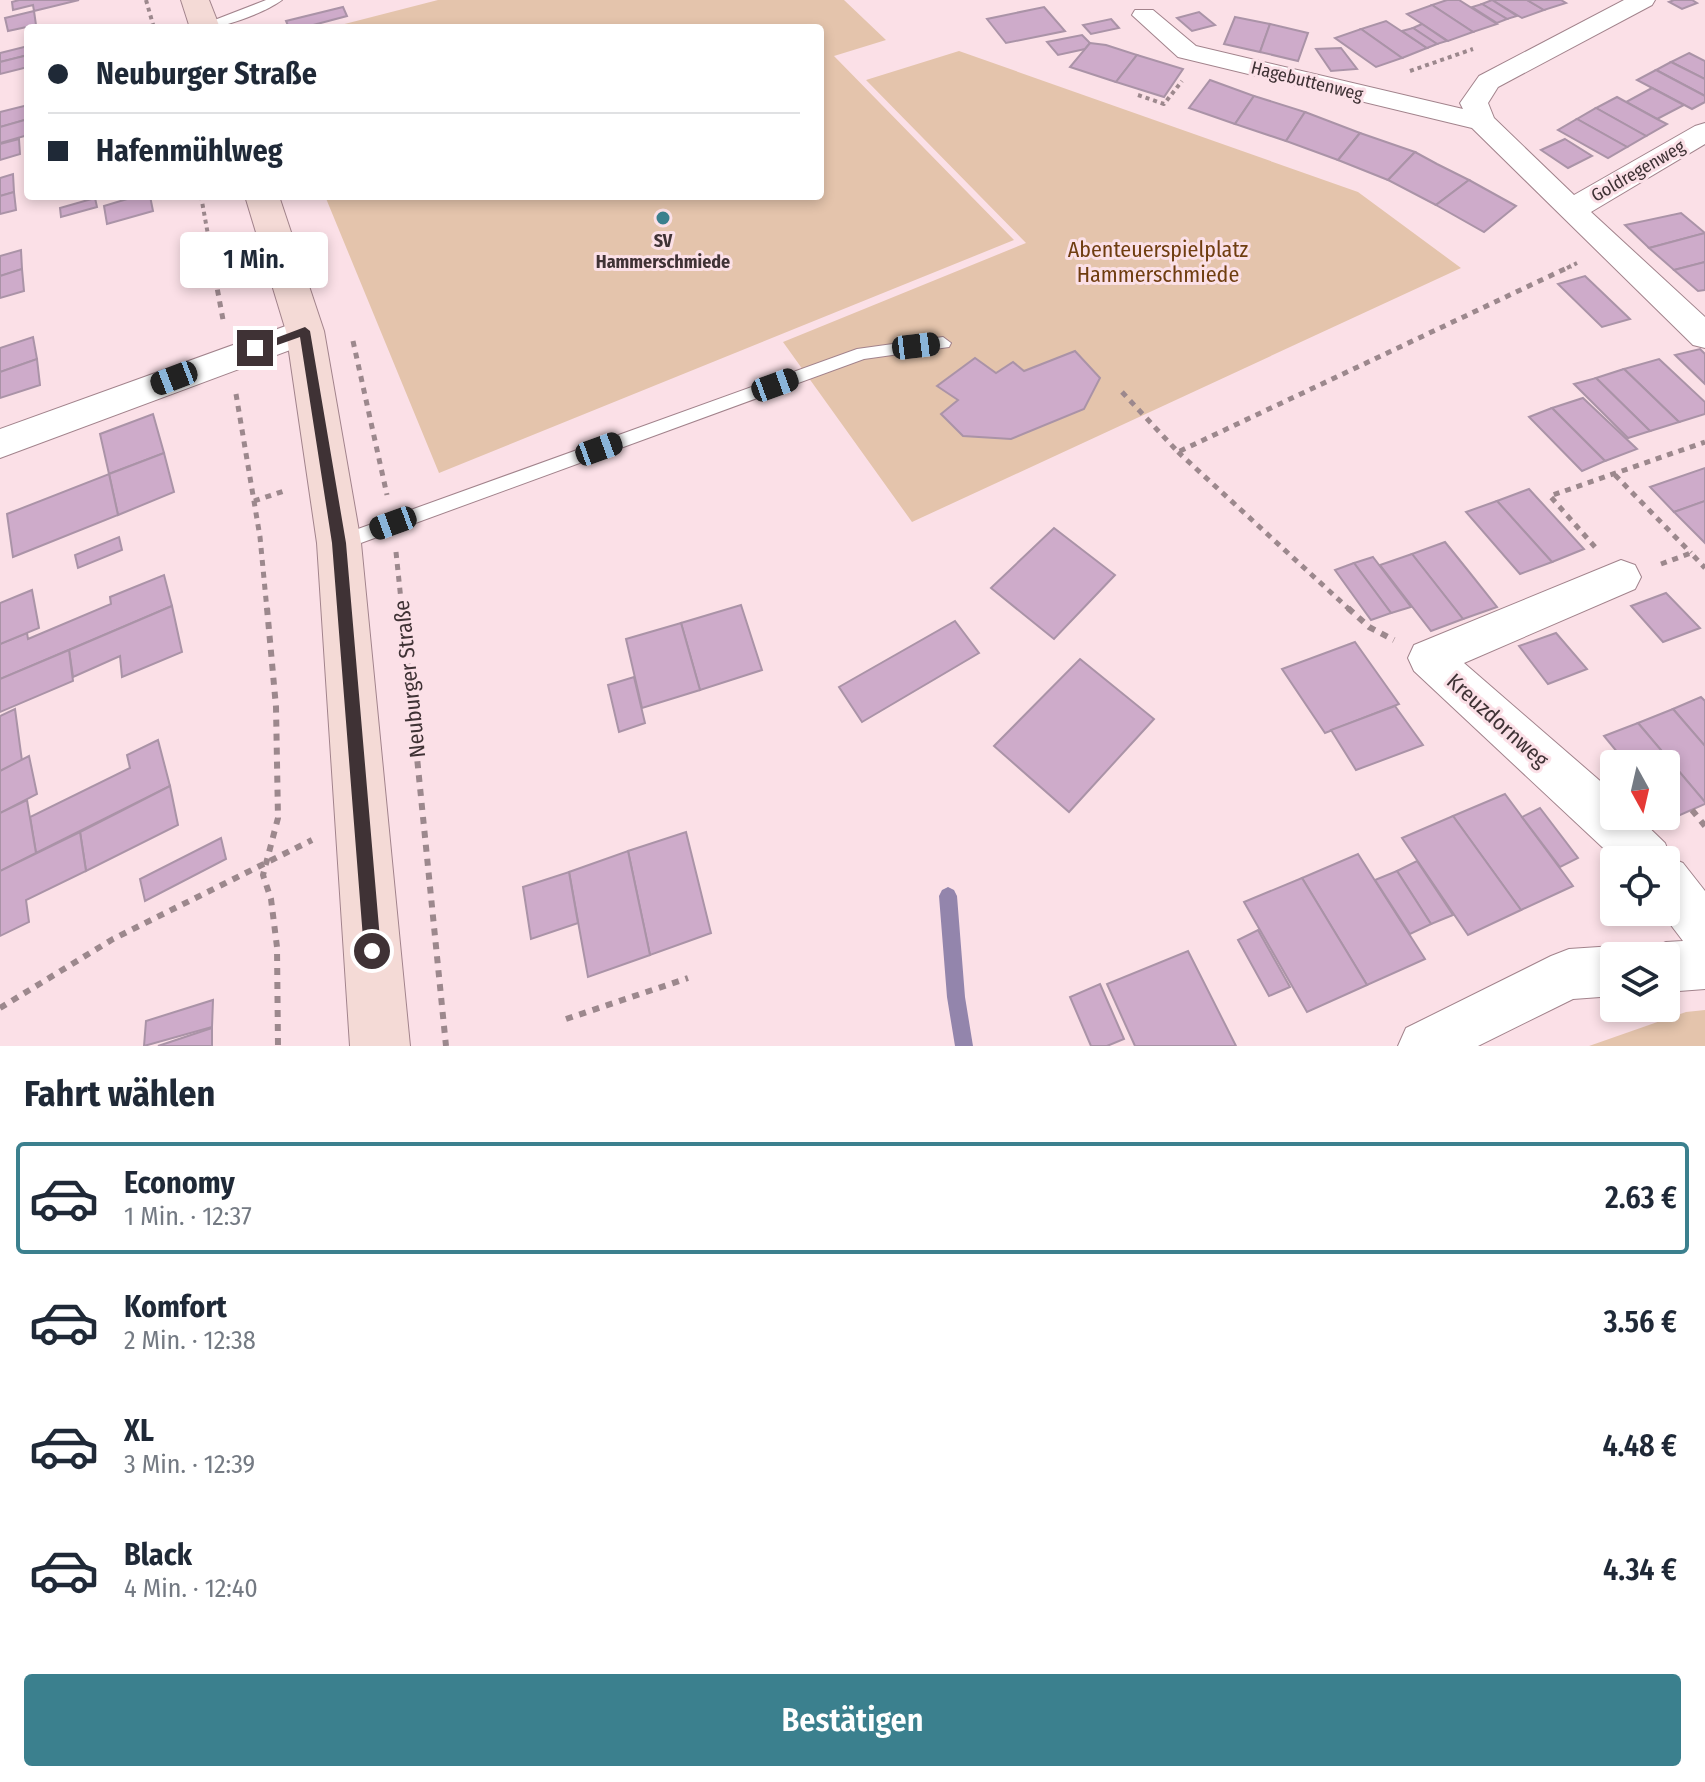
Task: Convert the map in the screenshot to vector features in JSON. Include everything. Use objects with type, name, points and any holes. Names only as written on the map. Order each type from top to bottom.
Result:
[{"type":"street","points":[[1643,0],[1488,82],[1474,103],[1482,122],[1705,336]]},
{"type":"street","name":"Hagebuttenweg","points":[[1133,5],[1187,52],[1482,122]]},
{"type":"street","name":"Goldregenweg","points":[[1571,210],[1705,132]]},
{"type":"street","points":[[264,200],[328,330],[339,543],[380,1046]]},
{"type":"street","points":[[0,444],[230,357],[328,330]]},
{"type":"street","name":"Kreuzdornweg","points":[[1621,577],[1429,658],[1601,812],[1634,846]]},
{"type":"street","points":[[1680,898],[1705,930]]},
{"type":"street","points":[[1680,966],[1705,964]]},
{"type":"street","points":[[1424,1046],[1569,974],[1600,972]]},
{"type":"lane","points":[[202,18],[240,16],[276,0]]},
{"type":"lane","points":[[339,543],[863,353],[943,343]]},
{"type":"path","points":[[146,0],[153,24]]},
{"type":"path","points":[[1138,95],[1164,104],[1202,55]]},
{"type":"path","points":[[202,200],[260,537],[276,707],[278,818],[263,875],[271,899],[277,947],[278,1046]]},
{"type":"path","points":[[1178,452],[1584,260],[1612,250]]},
{"type":"path","name":"Neuburger Straße","points":[[328,330],[393,523],[446,1046]]},
{"type":"path","points":[[1122,392],[1178,452],[1369,627],[1429,658]]},
{"type":"path","points":[[1691,553],[1621,577],[1550,496],[1705,442]]},
{"type":"path","points":[[1615,475],[1705,568]]},
{"type":"path","points":[[1692,810],[1705,826]]},
{"type":"path","points":[[0,1008],[118,938],[362,816]]},
{"type":"path","points":[[566,1019],[688,978]]},
{"type":"green space","name":"SV Hammerschmiede","points":[[438,0],[844,0],[886,40],[834,56],[1014,240],[439,473],[327,200],[824,200],[824,24],[345,24]]},
{"type":"green space","name":"Abenteuerspielplatz Hammerschmiede","points":[[959,51],[1358,192],[1461,268],[912,522],[783,342],[1026,243],[866,80]]},
{"type":"green space","points":[[1705,1010],[1705,1046],[1589,1046],[1657,1022],[1680,1022],[1680,1014]]},
{"type":"building","points":[[79,0],[34,11],[33,5],[13,10],[12,2]]},
{"type":"building","points":[[1459,0],[1497,24],[1473,32],[1432,5]]},
{"type":"building","points":[[1492,0],[1527,0],[1544,10],[1522,18]]},
{"type":"building","points":[[1492,0],[1517,16],[1507,19],[1482,4]]},
{"type":"building","points":[[1527,0],[1561,0],[1566,3],[1544,10]]},
{"type":"building","points":[[1669,2],[1697,3],[1682,9]]},
{"type":"building","points":[[1482,4],[1507,19],[1497,23],[1472,7]]},
{"type":"building","points":[[1432,5],[1473,32],[1448,41],[1407,14]]},
{"type":"building","points":[[343,7],[347,16],[317,24],[287,24],[286,21]]},
{"type":"building","points":[[1044,7],[1065,31],[1006,43],[987,19]]},
{"type":"building","points":[[34,11],[36,24],[24,24],[24,28],[8,31],[5,18]]},
{"type":"building","points":[[1199,12],[1215,25],[1192,31],[1177,18]]},
{"type":"building","points":[[1235,17],[1270,24],[1260,52],[1224,44]]},
{"type":"building","points":[[1111,19],[1119,28],[1091,34],[1083,25]]},
{"type":"building","points":[[1386,21],[1427,48],[1402,58],[1361,29]]},
{"type":"building","points":[[1270,24],[1308,33],[1298,61],[1260,52]]},
{"type":"building","points":[[1422,24],[1447,41],[1437,44],[1413,28]]},
{"type":"building","points":[[1413,28],[1437,44],[1427,48],[1402,31]]},
{"type":"building","points":[[1361,29],[1402,58],[1376,67],[1335,38]]},
{"type":"building","points":[[1082,35],[1090,43],[1085,49],[1058,55],[1047,42]]},
{"type":"building","points":[[1090,43],[1137,55],[1116,82],[1070,67]]},
{"type":"building","points":[[24,47],[24,56],[0,62],[0,53]]},
{"type":"building","points":[[1341,48],[1357,69],[1331,71],[1316,49]]},
{"type":"building","points":[[1689,53],[1705,61],[1705,79],[1671,62]]},
{"type":"building","points":[[1137,55],[1183,69],[1164,97],[1116,82]]},
{"type":"building","points":[[24,56],[24,68],[0,74],[0,62]]},
{"type":"building","points":[[1671,62],[1705,79],[1705,96],[1656,70]]},
{"type":"building","points":[[1656,70],[1705,96],[1705,102],[1692,109],[1637,80]]},
{"type":"building","points":[[1210,80],[1254,96],[1235,124],[1189,108]]},
{"type":"building","points":[[1652,88],[1684,105],[1657,119],[1626,102]]},
{"type":"building","points":[[1254,96],[1305,112],[1286,141],[1235,124]]},
{"type":"building","points":[[1617,97],[1667,124],[1646,136],[1596,108]]},
{"type":"building","points":[[24,106],[24,120],[0,127],[0,112]]},
{"type":"building","points":[[1596,108],[1646,136],[1627,147],[1577,119]]},
{"type":"building","points":[[1305,112],[1360,133],[1338,160],[1286,141]]},
{"type":"building","points":[[1577,119],[1627,147],[1608,158],[1558,130]]},
{"type":"building","points":[[24,120],[24,136],[0,143],[0,127]]},
{"type":"building","points":[[1360,133],[1415,152],[1388,180],[1338,160]]},
{"type":"building","points":[[19,139],[20,154],[0,160],[0,144]]},
{"type":"building","points":[[1565,139],[1592,156],[1568,168],[1541,150]]},
{"type":"building","points":[[1415,152],[1469,180],[1436,205],[1388,180]]},
{"type":"building","points":[[13,174],[14,192],[0,196],[0,178]]},
{"type":"building","points":[[1469,180],[1516,206],[1484,232],[1436,205]]},
{"type":"building","points":[[14,192],[16,210],[0,214],[0,196]]},
{"type":"building","points":[[88,200],[95,200],[97,207],[61,217],[60,208]]},
{"type":"building","points":[[124,200],[151,200],[153,211],[107,224],[104,206]]},
{"type":"building","points":[[1681,213],[1705,233],[1649,248],[1625,225]]},
{"type":"building","points":[[1705,233],[1705,262],[1674,270],[1649,248]]},
{"type":"building","points":[[21,250],[22,269],[0,276],[0,256]]},
{"type":"building","points":[[1705,262],[1705,290],[1698,291],[1674,270]]},
{"type":"building","points":[[22,269],[24,291],[0,298],[0,276]]},
{"type":"building","points":[[1585,276],[1630,319],[1602,327],[1558,284]]},
{"type":"building","points":[[33,337],[37,359],[0,372],[0,348]]},
{"type":"building","points":[[1700,349],[1705,354],[1705,384],[1675,355]]},
{"type":"building","points":[[1075,351],[1100,378],[1084,409],[1011,439],[963,436],[941,414],[958,400],[937,386],[975,358],[996,373],[1013,362],[1024,371]]},
{"type":"building","points":[[37,359],[40,385],[0,398],[0,372]]},
{"type":"building","points":[[1659,359],[1705,402],[1705,414],[1679,422],[1624,369]]},
{"type":"building","points":[[1624,369],[1679,422],[1650,431],[1596,378]]},
{"type":"building","points":[[1596,378],[1650,431],[1628,438],[1574,384]]},
{"type":"building","points":[[1583,398],[1637,449],[1605,461],[1552,408]]},
{"type":"building","points":[[1552,408],[1605,461],[1582,471],[1529,417]]},
{"type":"building","points":[[153,414],[164,453],[109,474],[100,434]]},
{"type":"building","points":[[164,453],[174,492],[118,515],[109,474]]},
{"type":"building","points":[[1705,468],[1705,501],[1674,512],[1650,487]]},
{"type":"building","points":[[109,474],[118,515],[13,557],[7,514]]},
{"type":"building","points":[[1529,489],[1584,549],[1552,562],[1497,501]]},
{"type":"building","points":[[1497,501],[1552,562],[1520,574],[1466,512]]},
{"type":"building","points":[[1705,501],[1705,543],[1674,512]]},
{"type":"building","points":[[1054,528],[1115,575],[1054,639],[991,588]]},
{"type":"building","points":[[119,537],[122,550],[78,568],[75,555]]},
{"type":"building","points":[[1445,542],[1497,607],[1463,619],[1412,554]]},
{"type":"building","points":[[1412,554],[1463,619],[1431,631],[1380,565]]},
{"type":"building","points":[[1373,557],[1411,607],[1391,613],[1354,563]]},
{"type":"building","points":[[1354,563],[1391,613],[1371,620],[1335,570]]},
{"type":"building","points":[[164,575],[172,606],[0,679],[0,644],[27,633],[28,639],[111,604],[110,597]]},
{"type":"building","points":[[32,590],[39,628],[0,644],[0,603]]},
{"type":"building","points":[[1666,593],[1700,628],[1663,642],[1631,606]]},
{"type":"building","points":[[741,605],[762,670],[700,690],[681,623]]},
{"type":"building","points":[[172,606],[182,652],[122,677],[120,656],[73,677],[69,650]]},
{"type":"building","points":[[955,621],[979,653],[862,722],[839,687]]},
{"type":"building","points":[[681,623],[700,690],[642,708],[626,639]]},
{"type":"building","points":[[1556,633],[1587,669],[1548,684],[1519,646]]},
{"type":"building","points":[[1355,642],[1399,704],[1325,733],[1282,669]]},
{"type":"building","points":[[69,650],[73,681],[0,712],[0,679]]},
{"type":"building","points":[[1080,659],[1154,719],[1069,812],[994,746]]},
{"type":"building","points":[[634,677],[645,723],[619,732],[608,685]]},
{"type":"building","points":[[1701,697],[1705,701],[1705,746],[1673,709]]},
{"type":"building","points":[[1395,706],[1423,745],[1356,770],[1331,730]]},
{"type":"building","points":[[15,709],[22,761],[0,771],[0,716]]},
{"type":"building","points":[[1673,709],[1705,746],[1705,802],[1680,773],[1680,750],[1661,750],[1638,723]]},
{"type":"building","points":[[1638,723],[1661,750],[1616,750],[1604,736]]},
{"type":"building","points":[[158,740],[170,786],[36,853],[30,817],[130,768],[127,755]]},
{"type":"building","points":[[29,756],[37,794],[0,813],[0,771]]},
{"type":"building","points":[[1680,773],[1705,802],[1680,815]]},
{"type":"building","points":[[170,786],[178,825],[86,871],[80,832]]},
{"type":"building","points":[[1505,794],[1573,886],[1521,910],[1453,816]]},
{"type":"building","points":[[27,800],[36,853],[0,871],[0,813]]},
{"type":"building","points":[[1540,808],[1578,858],[1560,867],[1522,817]]},
{"type":"building","points":[[1453,816],[1521,910],[1468,935],[1402,838]]},
{"type":"building","points":[[80,832],[86,871],[26,900],[29,922],[0,936],[0,871]]},
{"type":"building","points":[[686,832],[711,933],[650,955],[628,851]]},
{"type":"building","points":[[221,838],[226,859],[145,901],[140,879]]},
{"type":"building","points":[[628,851],[650,955],[588,977],[569,872]]},
{"type":"building","points":[[1358,854],[1425,959],[1367,985],[1302,878]]},
{"type":"building","points":[[1417,861],[1453,915],[1431,924],[1397,871]]},
{"type":"building","points":[[1397,871],[1431,924],[1410,934],[1375,880]]},
{"type":"building","points":[[569,872],[578,923],[531,939],[523,887]]},
{"type":"building","points":[[1302,878],[1367,985],[1307,1012],[1244,902]]},
{"type":"building","points":[[1258,930],[1290,987],[1269,996],[1238,940]]},
{"type":"building","points":[[1188,951],[1236,1046],[1135,1046],[1107,984]]},
{"type":"building","points":[[1100,984],[1124,1039],[1107,1046],[1091,1046],[1070,997]]},
{"type":"building","points":[[213,1000],[212,1027],[144,1046],[146,1021]]},
{"type":"building","points":[[212,1028],[212,1046],[158,1046]]},
{"type":"waterway","points":[[948,896],[956,997],[964,1046]]},
{"type":"place","name":"SV Hammerschmiede","points":[[663,218]]},
{"type":"route","points":[[255,348],[305,331],[339,543],[372,951]]}]
